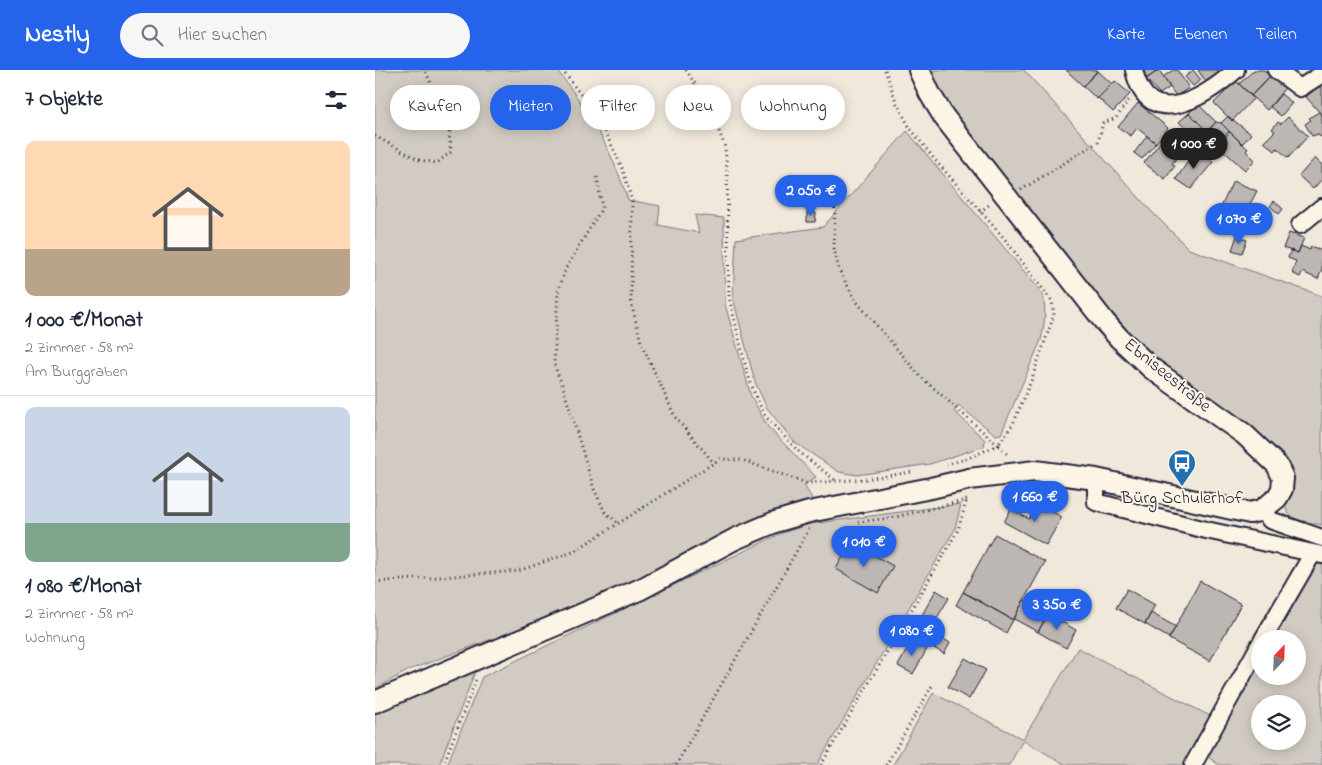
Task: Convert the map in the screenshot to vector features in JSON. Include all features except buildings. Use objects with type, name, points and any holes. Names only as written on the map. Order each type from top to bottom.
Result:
[{"type":"street","name":"Ebniseestraße","points":[[919,70],[929,94],[944,117],[1119,338],[1151,368],[1244,434],[1277,464],[1283,478],[1281,489],[1277,498],[1262,510]]},
{"type":"street","points":[[1134,70],[1137,87],[1151,100],[1165,107],[1177,106],[1222,83],[1236,70]]},
{"type":"street","points":[[1276,70],[1301,88],[1322,74]]},
{"type":"street","points":[[1300,225],[1322,206]]},
{"type":"street","points":[[375,702],[641,589],[735,540],[775,522],[809,512],[969,479],[1010,472],[1035,471],[1096,479],[1250,512],[1262,510],[1270,520],[1322,538]]},
{"type":"street","points":[[1096,479],[1096,502],[1197,528],[1317,554],[1269,630]]},
{"type":"street","points":[[1193,765],[1251,660]]},
{"type":"path","points":[[375,136],[419,160],[437,163],[451,152],[448,121],[425,70]]},
{"type":"path","points":[[562,70],[590,108],[611,144],[623,170],[632,201],[631,302],[641,342],[675,417],[713,462]]},
{"type":"path","points":[[686,70],[709,105],[725,147],[729,297],[747,372],[755,395],[766,417],[792,444],[835,480]]},
{"type":"path","points":[[885,70],[897,104],[910,128],[935,160],[1010,245],[1052,301],[1054,315],[1013,424],[997,445],[966,459],[937,467]]},
{"type":"path","points":[[980,212],[994,201],[998,206],[1008,197],[1098,142],[1103,123],[1116,118],[1137,87]]},
{"type":"path","points":[[597,177],[602,208],[566,268],[558,292],[554,364],[563,387],[594,489],[605,512],[618,523]]},
{"type":"path","points":[[835,198],[834,248],[839,270],[856,301],[920,376],[1013,460],[1010,472]]},
{"type":"path","points":[[375,582],[518,571],[573,552],[719,459],[742,460],[806,482],[866,479],[918,471]]},
{"type":"path","points":[[821,765],[958,530],[967,500],[891,518],[855,522]]},
{"type":"path","points":[[675,765],[810,529],[801,532]]},
{"type":"path","points":[[443,765],[479,674]]},
{"type":"path","points":[[886,765],[932,686]]},
{"type":"shaded area","points":[[375,70],[557,70],[568,85],[490,85],[490,130],[571,130],[571,89],[581,104],[581,130],[598,130],[614,163],[628,200],[660,206],[658,225],[699,233],[695,215],[724,218],[725,304],[751,396],[768,427],[816,477],[804,485],[814,502],[575,608],[409,670],[375,689]]},
{"type":"shaded area","points":[[927,70],[1024,70],[1153,213],[1189,249],[1322,296],[1322,525],[1292,517],[1286,507],[1288,488],[1123,334],[939,96]]},
{"type":"shaded area","points":[[907,131],[1043,294],[1045,312],[1041,340],[1001,434],[996,435],[958,405],[954,411],[985,440],[984,446],[930,464],[857,475],[839,472],[794,442],[767,408],[755,382],[733,298],[736,239],[823,227]]},
{"type":"shaded area","points":[[961,504],[955,529],[817,765],[447,765],[482,677],[782,533],[810,524]]},
{"type":"shaded area","points":[[1322,561],[1322,765],[1219,765],[1203,753],[1251,666],[1251,685],[1306,685],[1306,630],[1272,630],[1317,562]]},
{"type":"shaded area","points":[[1078,648],[1214,718],[1187,765],[1066,765],[1023,740],[1009,765],[893,765],[933,693],[1023,739]]},
{"type":"shaded area","points":[[478,664],[439,765],[375,765],[375,711]]},
{"type":"place","name":"Bürg Schulerhof","points":[[1182,487]]}]
